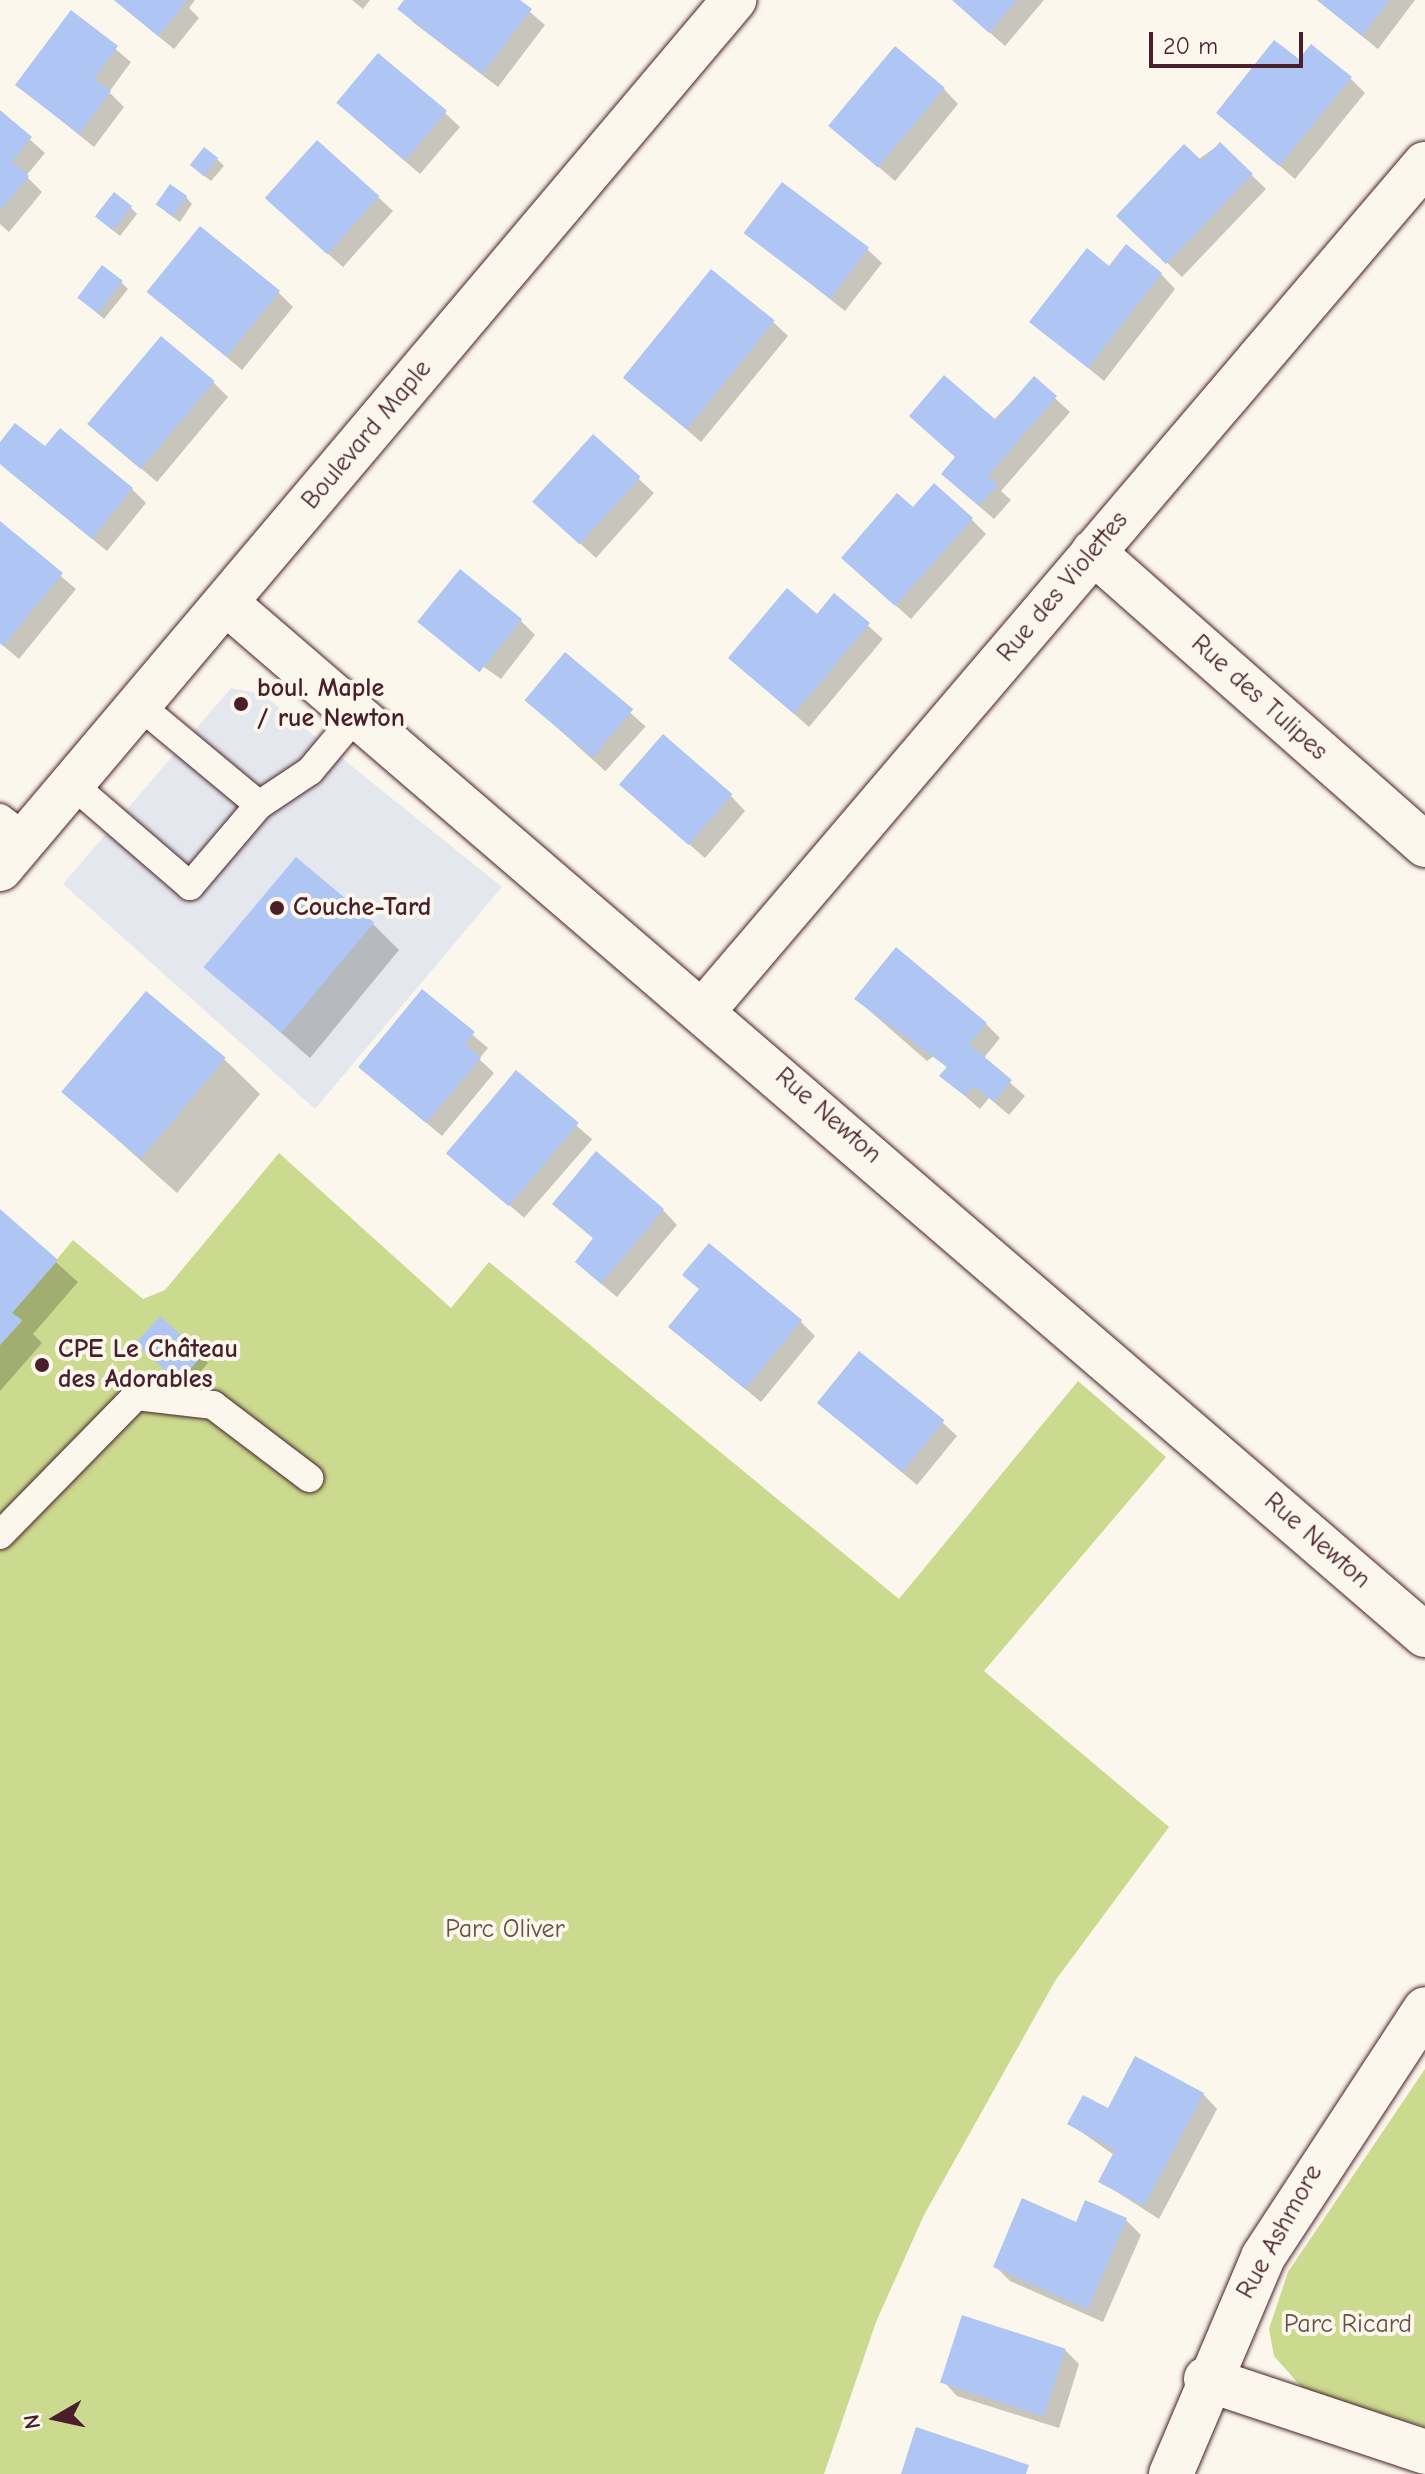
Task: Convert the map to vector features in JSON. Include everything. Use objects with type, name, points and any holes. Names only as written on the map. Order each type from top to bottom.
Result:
[{"type":"street","name":"Boulevard Maple","points":[[9,842],[72,784],[734,0]]},
{"type":"street","name":"Rue des Violettes","points":[[703,1011],[1425,164]]},
{"type":"street","name":"Rue des Tulipes","points":[[1093,552],[1425,845]]},
{"type":"street","name":"Rue Newton","points":[[226,603],[1425,1635]]},
{"type":"street","name":"Rue Ashmore","points":[[1171,2474],[1206,2379],[1297,2196],[1425,2009]]},
{"type":"street","points":[[1206,2379],[1425,2452]]},
{"type":"lane","points":[[139,705],[259,805]]},
{"type":"lane","points":[[72,784],[190,886],[259,805],[310,771],[356,716]]},
{"type":"lane","points":[[0,1535],[136,1396],[213,1405],[309,1478]]},
{"type":"shaded area","points":[[231,688],[262,694],[502,887],[315,1109],[63,884]]},
{"type":"green space","name":"Parc Oliver","points":[[279,1153],[451,1308],[489,1262],[899,1599],[1078,1381],[1166,1457],[984,1671],[1169,1827],[1055,1981],[924,2215],[876,2322],[824,2474],[0,2474],[0,1345],[22,1321],[12,1313],[73,1240],[143,1299],[165,1290]]},
{"type":"green space","name":"Parc Ricard","points":[[1425,2069],[1425,2427],[1304,2390],[1274,2356],[1269,2329],[1288,2272]]},
{"type":"building","points":[[114,0],[183,0],[186,2],[158,36]]},
{"type":"building","points":[[404,0],[520,0],[532,9],[482,74],[397,9]]},
{"type":"building","points":[[952,0],[1017,0],[989,33]]},
{"type":"building","points":[[1317,0],[1390,0],[1362,36]]},
{"type":"building","points":[[71,10],[118,46],[94,79],[111,91],[79,134],[15,85]]},
{"type":"building","points":[[1274,40],[1299,59],[1311,44],[1352,77],[1279,166],[1216,113]]},
{"type":"building","points":[[895,46],[945,88],[878,167],[828,126]]},
{"type":"building","points":[[378,53],[447,111],[405,161],[336,103]]},
{"type":"building","points":[[0,110],[32,137],[12,161],[29,176],[0,211]]},
{"type":"building","points":[[317,140],[379,196],[327,254],[265,198]]},
{"type":"building","points":[[1220,142],[1253,174],[1166,264],[1116,216],[1184,144],[1202,161]]},
{"type":"building","points":[[204,147],[218,158],[204,176],[190,165]]},
{"type":"building","points":[[782,182],[869,248],[831,299],[743,233]]},
{"type":"building","points":[[170,184],[187,196],[173,217],[156,204]]},
{"type":"building","points":[[114,192],[132,206],[113,231],[95,216]]},
{"type":"building","points":[[200,226],[280,291],[227,357],[147,292]]},
{"type":"building","points":[[1126,244],[1162,273],[1088,368],[1029,322],[1087,248],[1109,266]]},
{"type":"building","points":[[102,265],[123,281],[98,313],[77,298]]},
{"type":"building","points":[[711,269],[775,321],[687,429],[623,378]]},
{"type":"building","points":[[161,336],[215,381],[141,469],[87,424]]},
{"type":"building","points":[[944,375],[996,420],[1034,376],[1057,396],[988,476],[998,485],[979,506],[941,474],[955,457],[909,416]]},
{"type":"building","points":[[15,423],[45,446],[60,428],[133,488],[92,539],[0,464],[0,442]]},
{"type":"building","points":[[593,434],[641,477],[580,544],[532,502]]},
{"type":"building","points":[[934,483],[973,518],[895,606],[841,558],[897,493],[913,507]]},
{"type":"building","points":[[0,521],[63,573],[3,646],[0,643]]},
{"type":"building","points":[[460,569],[522,619],[479,672],[417,622]]},
{"type":"building","points":[[787,588],[817,614],[834,593],[870,623],[794,714],[728,658]]},
{"type":"building","points":[[565,652],[633,709],[593,757],[525,700]]},
{"type":"building","points":[[663,734],[732,794],[688,845],[619,785]]},
{"type":"building","points":[[296,857],[374,923],[282,1033],[203,967]]},
{"type":"building","points":[[896,947],[987,1023],[969,1044],[1012,1080],[994,1102],[974,1086],[965,1096],[939,1076],[947,1067],[854,999]]},
{"type":"building","points":[[422,989],[475,1032],[465,1044],[481,1058],[426,1123],[358,1067]]},
{"type":"building","points":[[146,991],[226,1058],[141,1159],[61,1092]]},
{"type":"building","points":[[516,1070],[579,1123],[509,1206],[446,1153]]},
{"type":"building","points":[[596,1151],[664,1209],[601,1284],[575,1262],[593,1238],[552,1204]]},
{"type":"building","points":[[0,1209],[58,1260],[12,1313],[22,1320],[0,1345]]},
{"type":"building","points":[[709,1243],[802,1320],[745,1389],[668,1327],[699,1289],[682,1275]]},
{"type":"building","points":[[160,1316],[203,1355],[178,1382],[135,1343]]},
{"type":"building","points":[[859,1351],[944,1420],[902,1472],[817,1403]]},
{"type":"building","points":[[1135,2056],[1204,2093],[1144,2206],[1098,2182],[1115,2150],[1067,2124],[1083,2095],[1108,2108]]},
{"type":"building","points":[[1022,2198],[1076,2222],[1085,2200],[1127,2218],[1088,2309],[993,2267]]},
{"type":"building","points":[[962,2315],[1066,2349],[1044,2416],[940,2383]]},
{"type":"building","points":[[916,2427],[1029,2465],[1026,2474],[901,2474]]},
{"type":"place","name":"boul. Maple / rue Newton","points":[[241,704]]},
{"type":"place","name":"Couche-Tard","points":[[277,908]]},
{"type":"place","name":"CPE Le Château des Adorables","points":[[42,1365]]}]
